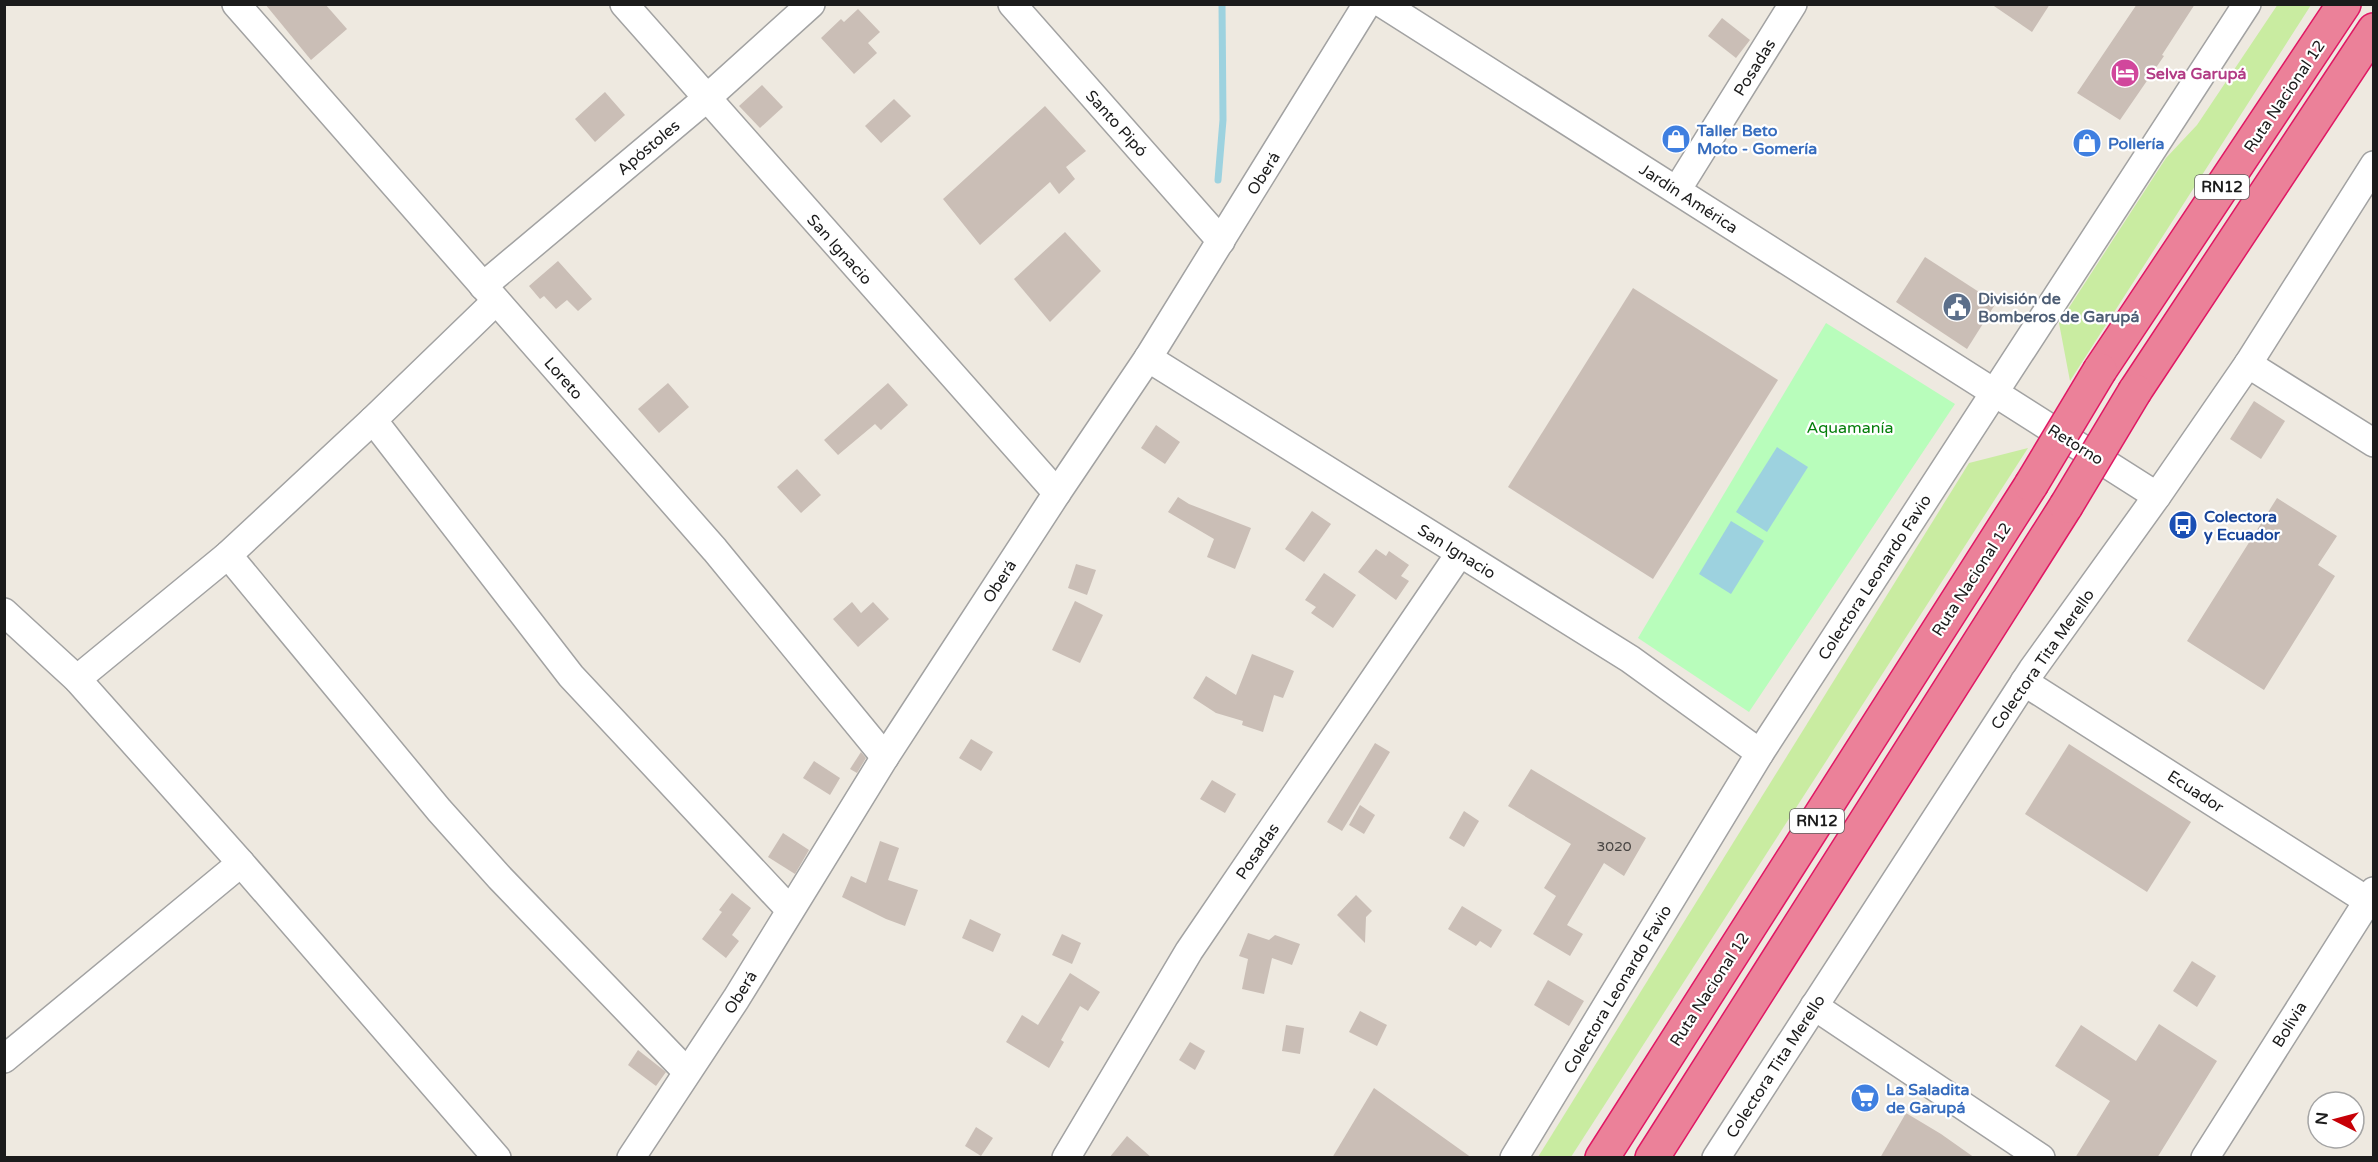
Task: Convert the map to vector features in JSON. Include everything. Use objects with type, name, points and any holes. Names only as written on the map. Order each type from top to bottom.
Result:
[{"type":"highway","name":"Ruta Nacional 12","points":[[1602,1158],[2031,485],[2100,370],[2344,4]]},
{"type":"highway","name":"RN12","points":[[1652,1158],[2066,506],[2135,391],[2373,30]]},
{"type":"street","name":"Loreto","points":[[236,4],[716,550],[885,757]]},
{"type":"street","name":"San Ignacio","points":[[624,4],[1057,493]]},
{"type":"street","name":"Apóstoles","points":[[77,679],[228,555],[373,420],[489,293],[811,4]]},
{"type":"street","name":"Santo Pipó","points":[[1012,4],[1221,241]]},
{"type":"street","name":"Oberá","points":[[631,1158],[736,999],[885,757],[1148,358],[1367,4]]},
{"type":"street","name":"Jardín América","points":[[1383,4],[1993,394]]},
{"type":"street","name":"Posadas","points":[[1677,190],[1793,4]]},
{"type":"street","name":"Colectora Leonardo Favio","points":[[1514,1158],[1760,753],[2247,4]]},
{"type":"street","name":"Colectora Tita Merello","points":[[1716,1158],[2024,682],[2248,364],[2373,165]]},
{"type":"street","name":"San Ignacio","points":[[1148,358],[1630,659],[1760,753]]},
{"type":"street","points":[[2248,364],[2373,443]]},
{"type":"street","name":"Retorno","points":[[1993,394],[2040,421],[2157,496]]},
{"type":"street","points":[[373,420],[572,676],[790,910]]},
{"type":"street","name":"Posadas","points":[[1066,1158],[1189,951],[1460,553]]},
{"type":"street","points":[[228,555],[438,810],[500,878],[687,1072]]},
{"type":"street","points":[[4,612],[77,679],[241,863],[497,1158]]},
{"type":"street","name":"Ecuador","points":[[2024,682],[2370,896]]},
{"type":"street","points":[[4,1059],[241,863]]},
{"type":"street","name":"Bolivia","points":[[2205,1158],[2370,896]]},
{"type":"street","points":[[1814,1006],[2041,1158]]},
{"type":"green space","points":[[2278,4],[2311,5],[2070,381],[2059,323],[2166,158],[2197,125]]},
{"type":"green space","name":"Aquamanía","points":[[1826,323],[1955,404],[1749,712],[1638,638]]},
{"type":"green space","points":[[2028,448],[1571,1157],[1538,1157],[1969,463]]},
{"type":"water","points":[[1777,447],[1808,467],[1767,532],[1736,512]]},
{"type":"water","points":[[1731,521],[1764,541],[1731,594],[1699,574]]},
{"type":"building","points":[[265,4],[325,4],[347,29],[311,60]]},
{"type":"building","points":[[1991,4],[2050,4],[2032,32]]},
{"type":"building","points":[[2137,4],[2195,4],[2162,55],[2164,56],[2120,120],[2077,93]]},
{"type":"building","points":[[858,9],[880,32],[868,43],[877,53],[854,74],[821,38],[841,19],[844,22]]},
{"type":"building","points":[[1722,18],[1750,40],[1736,58],[1708,36]]},
{"type":"building","points":[[762,85],[783,107],[760,128],[739,106]]},
{"type":"building","points":[[605,92],[625,115],[595,142],[575,119]]},
{"type":"building","points":[[894,99],[911,116],[881,143],[865,126]]},
{"type":"building","points":[[1045,106],[1086,151],[1066,167],[1075,179],[1059,194],[1050,182],[980,245],[943,199]]},
{"type":"building","points":[[1065,232],[1101,271],[1050,322],[1014,279]]},
{"type":"building","points":[[1925,257],[1996,303],[1967,349],[1896,302]]},
{"type":"building","points":[[558,261],[592,299],[578,311],[567,300],[556,309],[544,296],[540,299],[529,286]]},
{"type":"building","points":[[1633,288],[1778,380],[1653,579],[1508,487]]},
{"type":"building","points":[[668,383],[689,407],[659,433],[638,409]]},
{"type":"building","points":[[888,383],[908,405],[881,430],[875,424],[838,455],[824,440]]},
{"type":"building","points":[[2254,401],[2285,421],[2261,459],[2230,439]]},
{"type":"building","points":[[1156,425],[1180,442],[1165,464],[1141,448]]},
{"type":"building","points":[[797,469],[821,495],[801,513],[777,487]]},
{"type":"building","points":[[1178,497],[1189,504],[1251,528],[1235,569],[1207,557],[1214,539],[1168,512]]},
{"type":"building","points":[[2277,498],[2337,536],[2318,565],[2335,576],[2264,690],[2187,641]]},
{"type":"building","points":[[1312,511],[1331,524],[1304,562],[1285,549]]},
{"type":"building","points":[[1376,549],[1386,556],[1389,551],[1409,565],[1401,576],[1409,581],[1396,600],[1358,572]]},
{"type":"building","points":[[1076,564],[1096,570],[1087,595],[1068,588]]},
{"type":"building","points":[[1324,573],[1356,595],[1333,628],[1311,613],[1316,607],[1305,600]]},
{"type":"building","points":[[1075,601],[1103,615],[1080,663],[1052,650]]},
{"type":"building","points":[[852,602],[861,613],[873,602],[889,619],[858,647],[833,619]]},
{"type":"building","points":[[1252,654],[1294,671],[1283,698],[1274,695],[1263,732],[1242,725],[1243,721],[1216,713],[1193,698],[1206,676],[1236,695]]},
{"type":"building","points":[[971,739],[993,752],[981,771],[959,758]]},
{"type":"building","points":[[1375,743],[1390,752],[1342,831],[1327,822]]},
{"type":"building","points":[[2069,744],[2191,822],[2147,892],[2025,814]]},
{"type":"building","points":[[861,752],[866,758],[857,773],[850,769]]},
{"type":"building","points":[[814,761],[840,778],[830,795],[803,778]]},
{"type":"building","points":[[1531,769],[1646,838],[1624,876],[1604,863],[1567,925],[1583,934],[1570,956],[1533,934],[1556,896],[1544,888],[1571,844],[1508,806]]},
{"type":"building","points":[[1212,780],[1236,794],[1225,813],[1200,799]]},
{"type":"building","points":[[1360,805],[1375,815],[1364,834],[1349,825]]},
{"type":"building","points":[[1464,811],[1479,821],[1464,847],[1449,838]]},
{"type":"building","points":[[783,833],[809,850],[795,874],[768,857]]},
{"type":"building","points":[[880,841],[899,848],[888,880],[918,890],[905,926],[842,897],[851,876],[866,883]]},
{"type":"building","points":[[732,893],[751,908],[732,935],[739,941],[726,958],[702,939],[722,912],[719,910]]},
{"type":"building","points":[[1356,895],[1372,911],[1366,917],[1365,943],[1337,915]]},
{"type":"building","points":[[1462,906],[1502,930],[1491,948],[1480,941],[1476,946],[1448,929]]},
{"type":"building","points":[[970,919],[1001,934],[993,952],[962,938]]},
{"type":"building","points":[[1248,933],[1269,940],[1275,935],[1300,944],[1292,965],[1272,958],[1264,994],[1242,989],[1248,959],[1239,956]]},
{"type":"building","points":[[1062,934],[1081,943],[1072,964],[1052,955]]},
{"type":"building","points":[[2192,961],[2216,976],[2197,1007],[2173,991]]},
{"type":"building","points":[[1070,973],[1100,992],[1088,1011],[1080,1006],[1049,1068],[1006,1042],[1022,1015],[1038,1025]]},
{"type":"building","points":[[1548,980],[1584,1001],[1569,1026],[1534,1005]]},
{"type":"building","points":[[1360,1011],[1387,1025],[1377,1046],[1349,1032]]},
{"type":"building","points":[[2159,1024],[2217,1061],[2157,1158],[2075,1158],[2110,1101],[2055,1066],[2081,1025],[2136,1061]]},
{"type":"building","points":[[1286,1025],[1304,1028],[1300,1054],[1282,1051]]},
{"type":"building","points":[[1190,1042],[1205,1051],[1195,1070],[1179,1060]]},
{"type":"building","points":[[638,1050],[666,1072],[656,1086],[628,1065]]},
{"type":"building","points":[[1374,1088],[1472,1158],[1332,1158]]},
{"type":"building","points":[[1906,1113],[1941,1134],[1975,1158],[1880,1158]]},
{"type":"building","points":[[976,1127],[993,1138],[981,1156],[965,1146]]},
{"type":"building","points":[[1127,1136],[1152,1158],[1109,1158]]},
{"type":"waterway","points":[[1218,180],[1223,120],[1222,4]]},
{"type":"place","name":"Selva Garupá","points":[[2125,73]]},
{"type":"place","name":"Taller Beto Moto - Gomería","points":[[1676,139]]},
{"type":"place","name":"Pollería","points":[[2087,143]]},
{"type":"place","name":"División de Bomberos de Garupá","points":[[1957,307]]},
{"type":"place","name":"Colectora y Ecuador","points":[[2183,525]]},
{"type":"place","name":"La Saladita de Garupá","points":[[1865,1098]]}]
